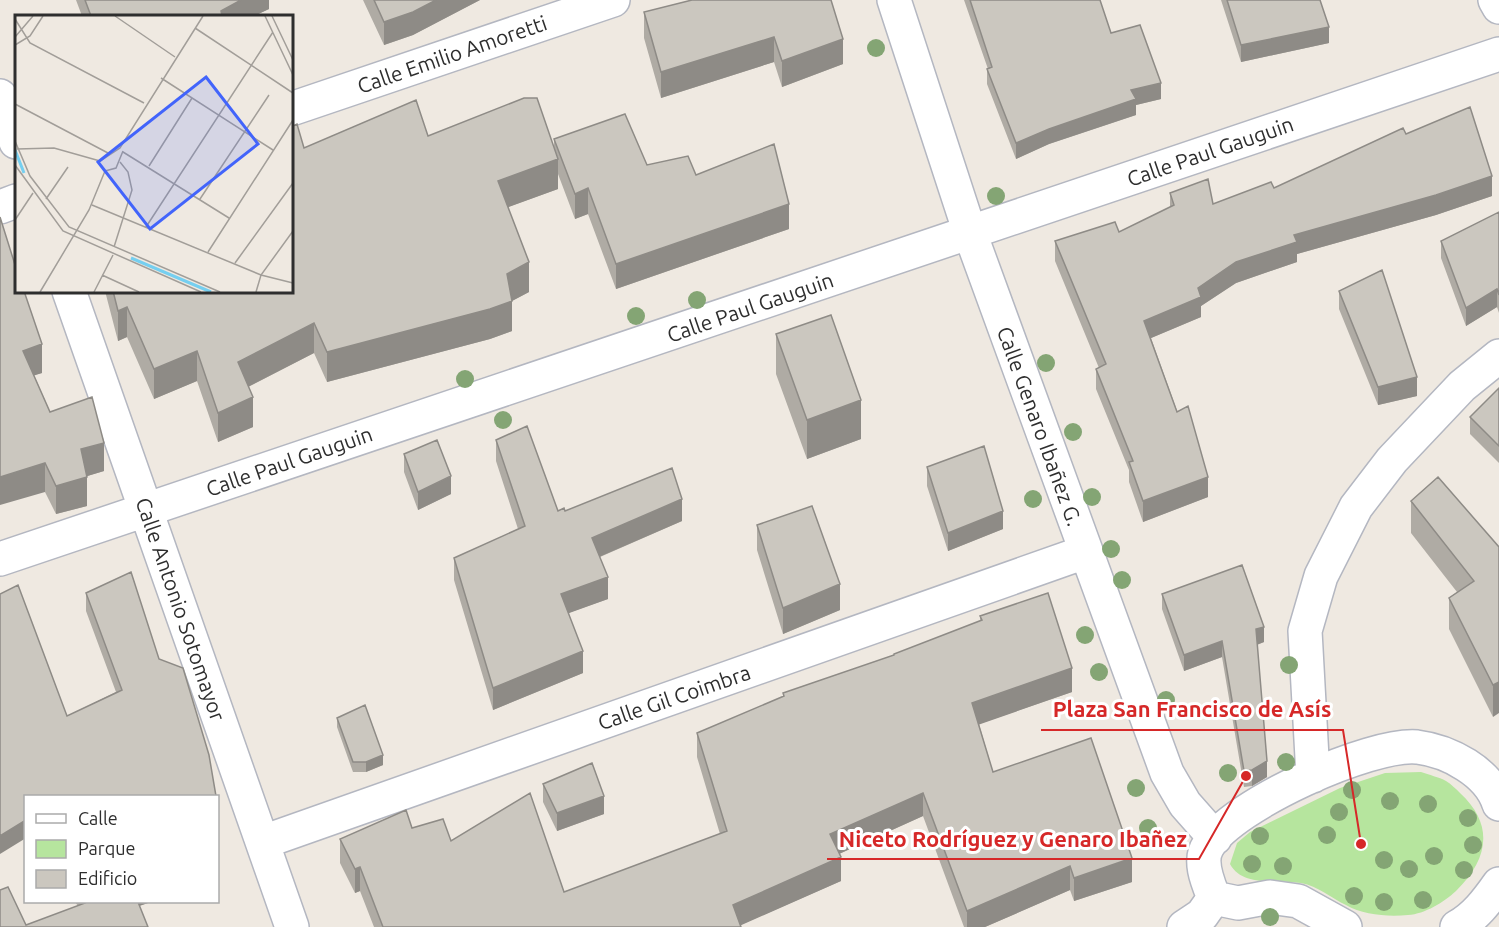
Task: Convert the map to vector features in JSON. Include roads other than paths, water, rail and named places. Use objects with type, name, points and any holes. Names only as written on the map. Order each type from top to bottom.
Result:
[{"type":"street","name":"Calle Emilio Amoretti","points":[[292,109],[613,0]]},
{"type":"street","name":"Calle Genaro Ibañez G.","points":[[894,0],[970,233],[1167,773],[1185,804],[1215,838]]},
{"type":"street","points":[[1495,0],[1499,7]]},
{"type":"street","name":"Calle Paul Gauguin","points":[[0,559],[1499,54]]},
{"type":"street","points":[[0,96],[15,139]]},
{"type":"street","points":[[0,207],[15,201]]},
{"type":"street","name":"Calle Antonio Sotomayor","points":[[69,292],[292,927]]},
{"type":"street","points":[[1313,776],[1305,631],[1321,576],[1356,507],[1392,460],[1462,386],[1499,356]]},
{"type":"street","name":"Calle Gil Coimbra","points":[[263,842],[1085,552]]},
{"type":"street","points":[[1214,898],[1204,874],[1206,848],[1221,830],[1244,812],[1344,761],[1377,752],[1416,747],[1445,755],[1475,770],[1498,798]]},
{"type":"street","points":[[1466,925],[1499,884]]},
{"type":"street","points":[[1214,898],[1238,903],[1270,897],[1298,901],[1345,927]]},
{"type":"street","points":[[1184,927],[1202,915],[1214,898]]},
{"type":"place","name":"Niceto Rodríguez y Genaro Ibañez","points":[[1246,776]]},
{"type":"place","name":"Plaza San Francisco de Asís","points":[[1361,844]]}]
